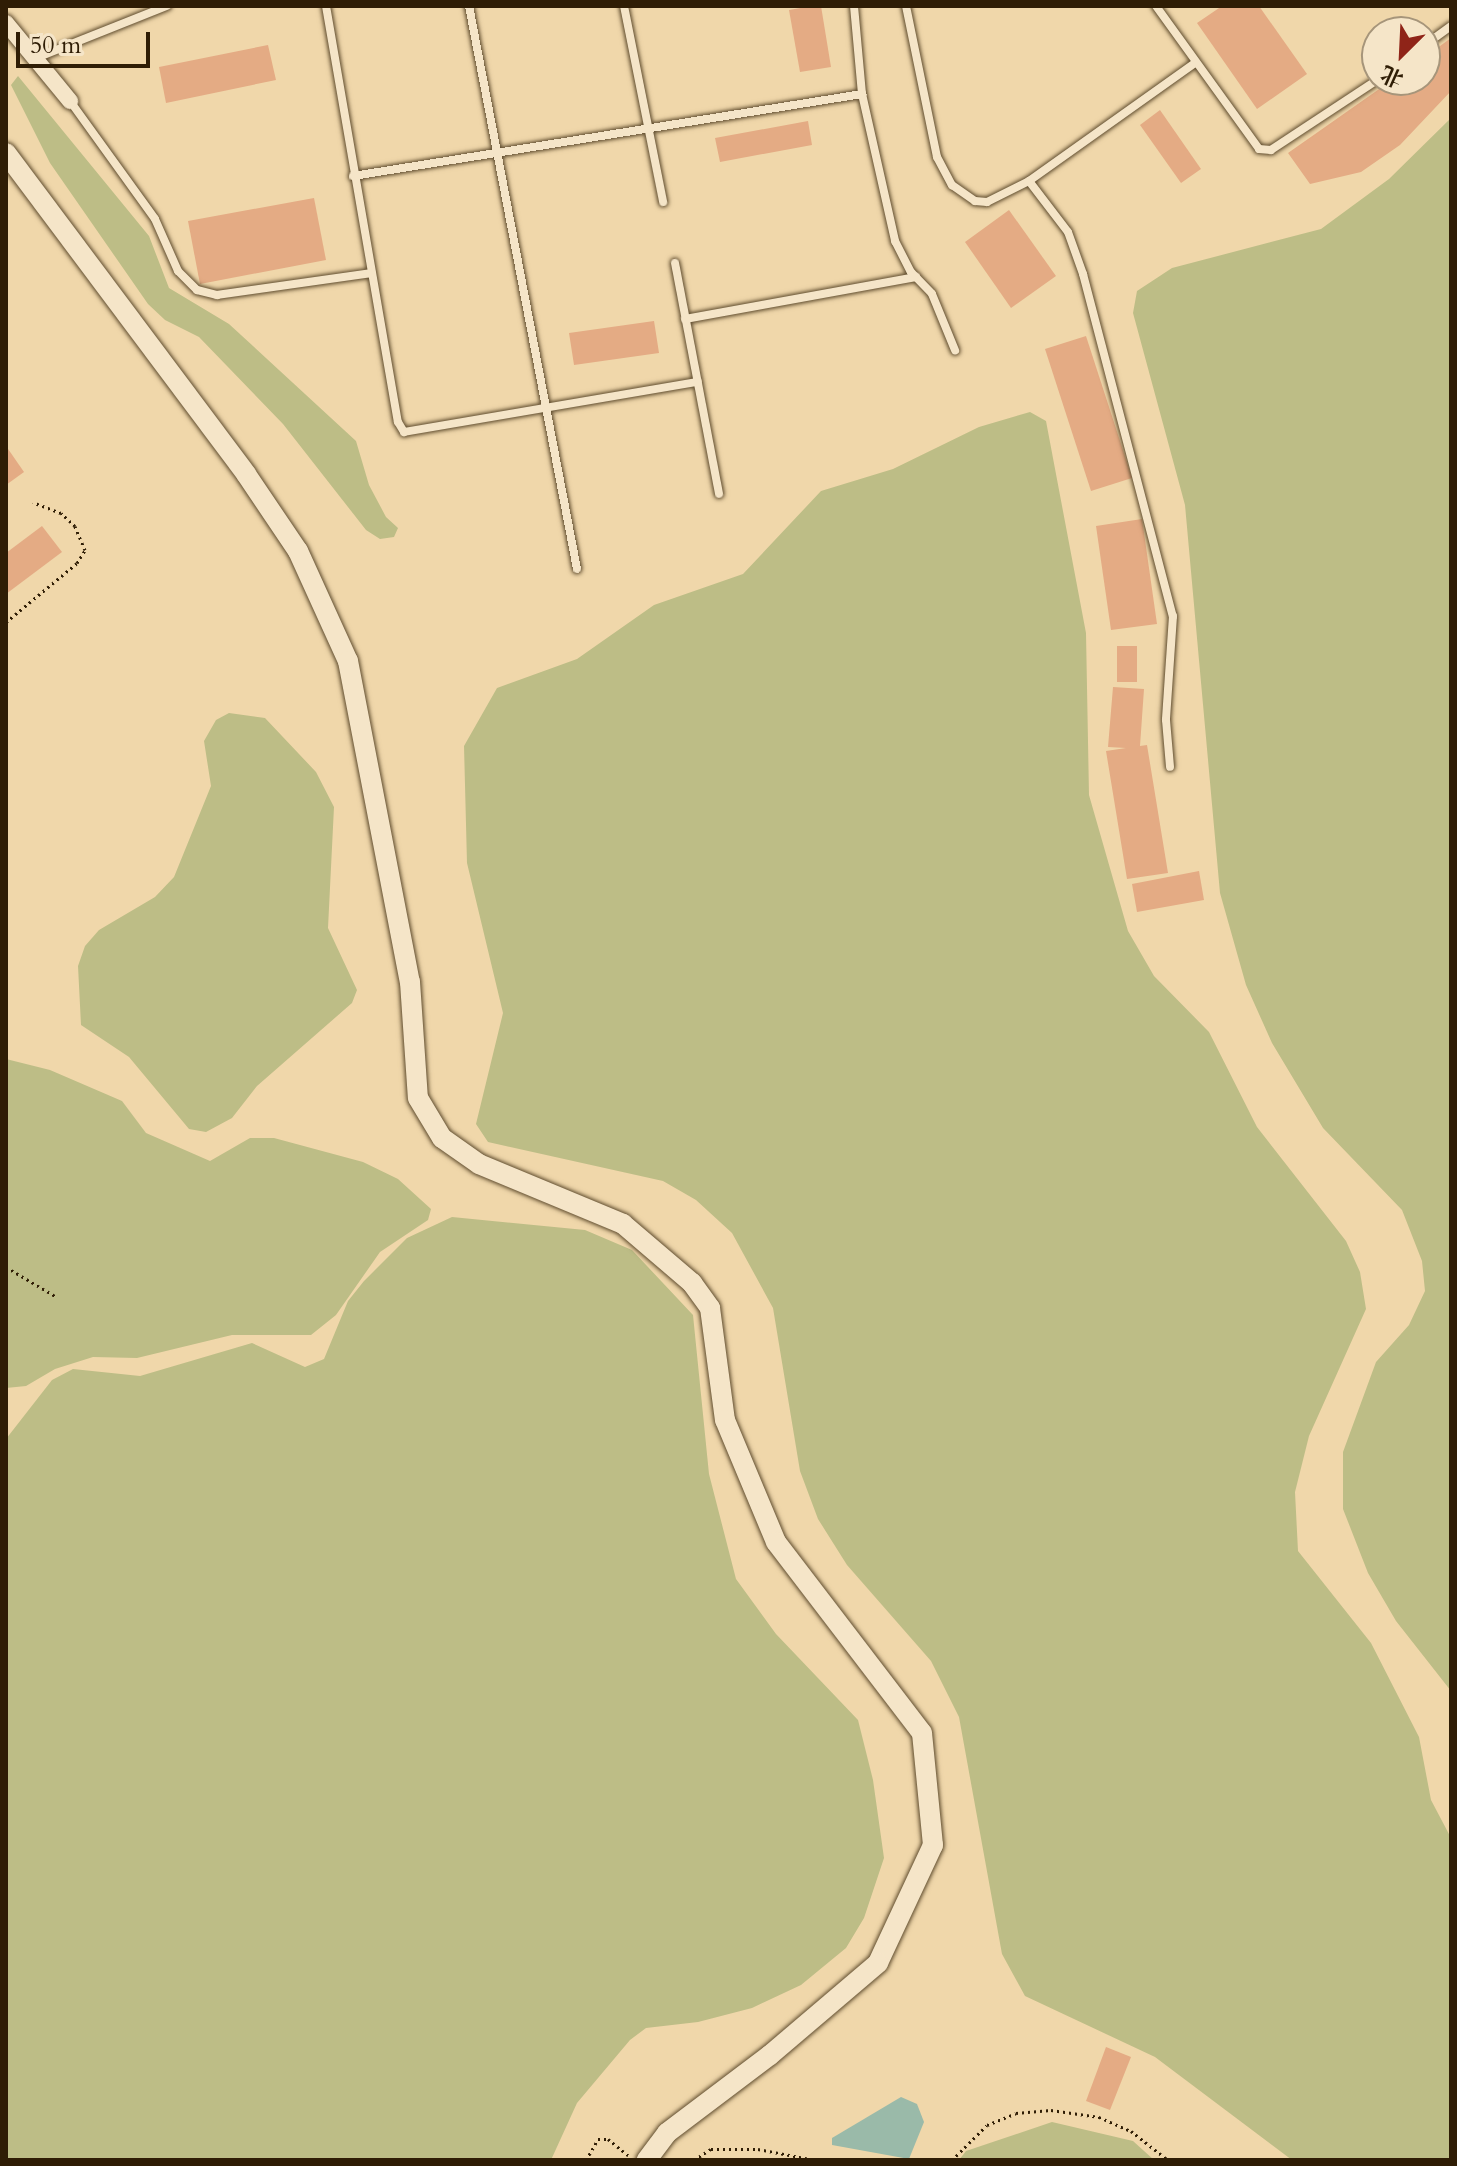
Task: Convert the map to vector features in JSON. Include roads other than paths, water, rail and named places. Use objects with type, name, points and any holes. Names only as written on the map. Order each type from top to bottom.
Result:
[{"type":"street","points":[[6,23],[70,101]]},
{"type":"street","points":[[6,153],[255,487],[298,551],[348,661],[410,982],[418,1098],[442,1138],[479,1164],[623,1224],[692,1283],[710,1308],[725,1420],[776,1542],[922,1733],[933,1845],[878,1963],[770,2055],[667,2133],[647,2160]]},
{"type":"lane","points":[[129,20],[147,6]]},
{"type":"lane","points":[[35,58],[167,6]]},
{"type":"lane","points":[[326,6],[398,422],[404,432],[698,382]]},
{"type":"lane","points":[[469,6],[577,569]]},
{"type":"lane","points":[[624,6],[663,202]]},
{"type":"lane","points":[[854,6],[862,94],[895,241],[916,277],[939,307],[955,350]]},
{"type":"lane","points":[[906,6],[944,175],[960,193],[987,202],[1029,181],[1195,63]]},
{"type":"lane","points":[[1156,6],[1259,149],[1271,150],[1361,91]]},
{"type":"lane","points":[[353,176],[862,94]]},
{"type":"lane","points":[[70,101],[155,219],[178,271],[197,290],[217,295],[371,273]]},
{"type":"lane","points":[[1029,181],[1068,232],[1083,274],[1173,616],[1166,720],[1170,767]]},
{"type":"lane","points":[[675,263],[719,494]]},
{"type":"lane","points":[[685,319],[916,277]]}]
